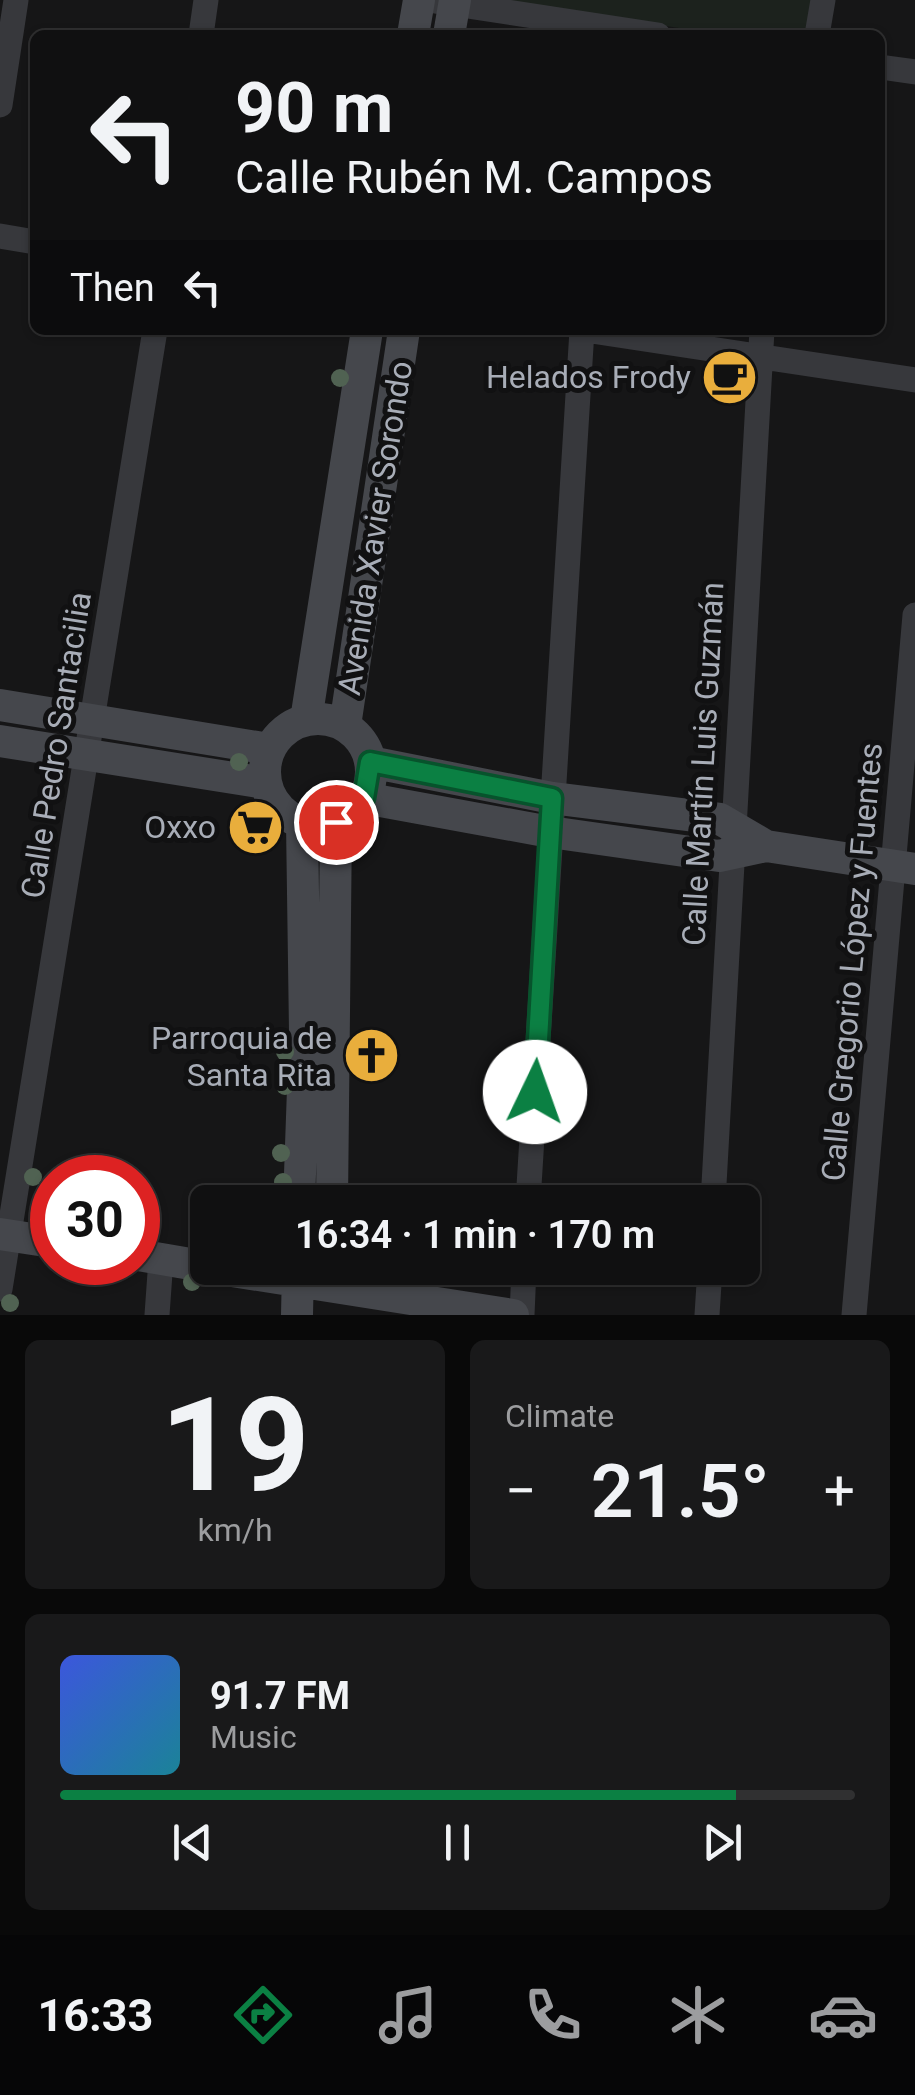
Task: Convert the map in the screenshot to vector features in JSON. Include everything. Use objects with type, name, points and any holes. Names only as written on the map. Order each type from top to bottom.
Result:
[{"type":"street","points":[[0,105],[16,0]]},
{"type":"street","points":[[202,30],[206,0]]},
{"type":"street","points":[[414,30],[419,0]]},
{"type":"street","points":[[818,30],[823,0]]},
{"type":"street","points":[[446,10],[606,30]]},
{"type":"street","points":[[885,68],[915,72]]},
{"type":"street","points":[[0,236],[30,241]]},
{"type":"street","name":"Calle Pedro Santacilia","points":[[0,1289],[4,1234],[88,756],[154,335]]},
{"type":"street","name":"Avenida Xavier Sorondo","points":[[306,720],[365,335]]},
{"type":"street","name":"Avenida Xavier Sorondo","points":[[345,726],[403,335]]},
{"type":"street","points":[[529,1185],[584,335]]},
{"type":"street","points":[[651,335],[759,343],[915,380]]},
{"type":"street","name":"Calle Martín Luis Guzmán","points":[[714,1185],[759,343]]},
{"type":"street","name":"Calle Gregorio López y Fuentes","points":[[854,1315],[904,867],[915,615]]},
{"type":"street","points":[[0,704],[269,750]]},
{"type":"street","points":[[306,720],[345,726],[361,742],[370,762],[364,798],[336,822],[302,823],[278,808],[265,782],[269,750],[284,730],[306,720]]},
{"type":"street","points":[[0,741],[265,782]]},
{"type":"street","points":[[370,762],[552,798],[720,819],[732,840]]},
{"type":"street","points":[[364,798],[550,832],[719,856],[732,840]]},
{"type":"street","points":[[302,1185],[320,1031],[336,822]]},
{"type":"street","points":[[302,823],[331,1185]]},
{"type":"street","points":[[732,840],[904,867]]},
{"type":"street","points":[[4,1234],[30,1238]]},
{"type":"street","points":[[160,1259],[190,1264]]},
{"type":"street","points":[[153,1285],[157,1315]]},
{"type":"street","points":[[297,1285],[297,1315]]},
{"type":"street","points":[[522,1315],[523,1285]]},
{"type":"street","points":[[707,1315],[709,1285]]},
{"type":"street","points":[[330,1290],[513,1315]]},
{"type":"shaded area","points":[[499,0],[812,0],[808,30],[692,30]]},
{"type":"place","name":"Helados Frody","points":[[730,377]]},
{"type":"place","name":"Oxxo","points":[[255,827]]},
{"type":"place","name":"Parroquia de Santa Rita","points":[[371,1056]]},
{"type":"route","points":[[336,822],[364,798],[370,781],[370,762],[552,798],[535,1092]]}]
